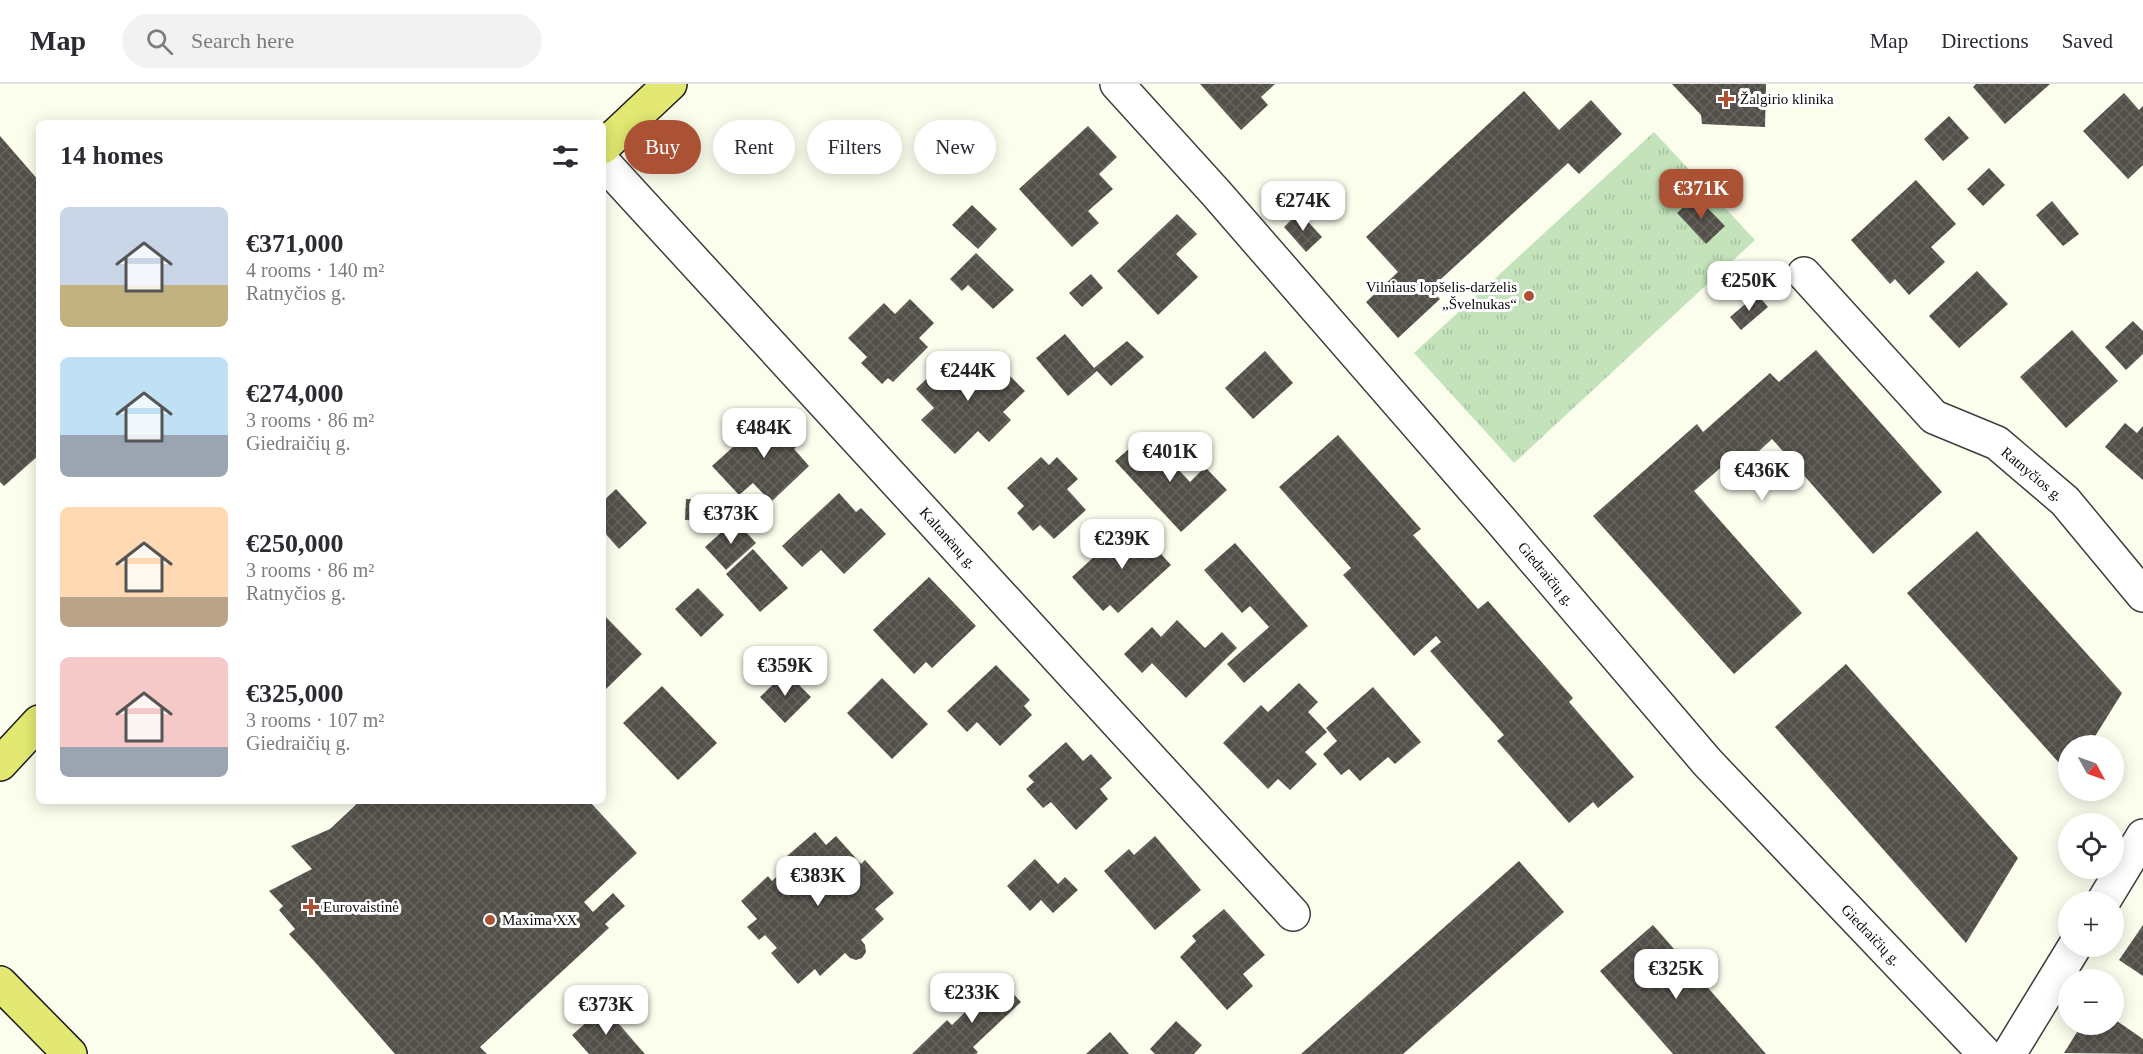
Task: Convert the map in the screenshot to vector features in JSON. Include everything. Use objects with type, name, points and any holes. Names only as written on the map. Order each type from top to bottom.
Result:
[{"type":"main road","points":[[606,144],[670,84]]},
{"type":"main road","points":[[0,764],[36,725]]},
{"type":"main road","points":[[0,983],[70,1054]]},
{"type":"street","name":"Giedraičių g.","points":[[1117,84],[1216,193],[1707,762],[1985,1054]]},
{"type":"street","name":"Kaltanėnų g.","points":[[606,165],[1293,914]]},
{"type":"street","name":"Ratnyčios g.","points":[[1804,274],[1934,417],[1997,443],[2066,501],[2143,595]]},
{"type":"street","points":[[2110,891],[2143,836]]},
{"type":"street","points":[[2010,1054],[2068,957]]},
{"type":"green space","points":[[1654,132],[1755,240],[1514,463],[1414,353]]},
{"type":"building","points":[[1200,84],[1275,84],[1261,97],[1268,105],[1241,130]]},
{"type":"building","name":"Žalgirio klinika","points":[[1672,84],[1766,84],[1765,127],[1702,124],[1701,115]]},
{"type":"building","points":[[1976,84],[2050,84],[2005,124],[1973,87]]},
{"type":"building","points":[[1524,91],[1559,130],[1591,100],[1622,134],[1579,174],[1568,163],[1430,289],[1440,299],[1398,338],[1366,302],[1398,272],[1366,237]]},
{"type":"building","points":[[2124,93],[2139,110],[2143,106],[2143,165],[2128,179],[2083,131]]},
{"type":"building","points":[[1949,116],[1969,138],[1943,161],[1924,139]]},
{"type":"building","points":[[1088,126],[1117,157],[1099,174],[1113,189],[1088,211],[1099,223],[1072,247],[1019,189]]},
{"type":"building","points":[[0,136],[36,178],[36,458],[4,486],[0,482]]},
{"type":"building","points":[[1989,168],[2005,185],[1983,206],[1967,189]]},
{"type":"building","points":[[1916,180],[1956,224],[1931,247],[1945,262],[1909,295],[1895,279],[1890,284],[1851,240]]},
{"type":"building","points":[[1696,196],[1725,226],[1706,244],[1677,213]]},
{"type":"building","points":[[2052,201],[2079,234],[2063,246],[2036,215]]},
{"type":"building","points":[[972,205],[997,229],[978,249],[952,225]]},
{"type":"building","points":[[1299,212],[1322,237],[1306,252],[1284,227]]},
{"type":"building","points":[[1177,214],[1197,234],[1176,254],[1198,277],[1158,315],[1117,271]]},
{"type":"building","points":[[976,253],[1014,290],[993,309],[968,285],[962,291],[950,279]]},
{"type":"building","points":[[1977,271],[2008,304],[1959,348],[1929,316]]},
{"type":"building","points":[[1091,274],[1103,288],[1082,307],[1069,293]]},
{"type":"building","points":[[1757,294],[1768,307],[1741,330],[1730,317]]},
{"type":"building","points":[[910,299],[934,323],[919,338],[928,347],[893,382],[888,378],[882,384],[861,363],[867,357],[848,338],[884,303],[895,314]]},
{"type":"building","points":[[2133,321],[2143,331],[2143,354],[2126,370],[2105,347]]},
{"type":"building","points":[[2072,330],[2118,381],[2066,428],[2020,377]]},
{"type":"building","points":[[1065,334],[1094,368],[1127,341],[1144,357],[1111,386],[1097,371],[1068,396],[1036,358]]},
{"type":"building","points":[[1816,350],[1942,492],[1873,554],[1772,439],[1736,472],[1727,462],[1694,491],[1802,613],[1734,674],[1593,516],[1697,424],[1703,432],[1770,373],[1779,382]]},
{"type":"building","points":[[1265,351],[1293,383],[1253,419],[1225,388]]},
{"type":"building","points":[[989,355],[1025,391],[1003,412],[1011,420],[989,442],[978,431],[955,454],[921,420],[934,408],[916,389],[949,357],[968,375]]},
{"type":"building","points":[[773,411],[801,442],[794,449],[809,466],[771,502],[753,483],[739,495],[712,466]]},
{"type":"building","points":[[2125,423],[2137,433],[2143,426],[2143,480],[2105,447]]},
{"type":"building","points":[[1146,434],[1190,482],[1205,467],[1227,490],[1181,532],[1115,461]]},
{"type":"building","points":[[1338,435],[1421,529],[1413,535],[1478,609],[1488,601],[1573,698],[1569,702],[1634,777],[1598,808],[1593,802],[1569,823],[1497,741],[1504,735],[1430,651],[1441,642],[1436,636],[1414,656],[1343,575],[1351,568],[1279,487]]},
{"type":"building","points":[[1041,457],[1049,465],[1057,457],[1078,479],[1067,489],[1086,510],[1054,539],[1040,525],[1033,531],[1017,513],[1024,506],[1007,488]]},
{"type":"building","points":[[616,489],[647,523],[619,549],[606,534],[606,498]]},
{"type":"building","points":[[839,493],[856,512],[861,508],[886,534],[844,574],[821,550],[802,567],[782,546]]},
{"type":"building","points":[[686,499],[723,500],[723,521],[685,520]]},
{"type":"building","points":[[735,520],[756,543],[726,570],[705,547]]},
{"type":"building","points":[[1132,522],[1171,565],[1118,613],[1110,605],[1103,611],[1072,577]]},
{"type":"building","points":[[1977,531],[2122,693],[2096,735],[2058,735],[2058,762],[1907,593]]},
{"type":"building","points":[[1235,543],[1308,626],[1244,683],[1227,664],[1269,627],[1250,606],[1242,613],[1204,570]]},
{"type":"building","points":[[753,549],[788,588],[760,612],[726,574]]},
{"type":"building","points":[[929,577],[976,626],[932,668],[926,662],[914,674],[873,630]]},
{"type":"building","points":[[698,588],[724,615],[701,637],[675,609]]},
{"type":"building","points":[[606,617],[642,654],[606,689]]},
{"type":"building","points":[[1177,620],[1205,648],[1222,632],[1237,648],[1186,698],[1152,663],[1142,673],[1124,654],[1152,627],[1161,637]]},
{"type":"building","points":[[1846,664],[2018,858],[1966,943],[1775,727]]},
{"type":"building","points":[[996,665],[1030,700],[1024,706],[1032,715],[1000,746],[977,722],[967,732],[947,711]]},
{"type":"building","points":[[786,672],[811,697],[785,723],[760,697]]},
{"type":"building","points":[[882,678],[928,724],[892,759],[847,713]]},
{"type":"building","points":[[1299,683],[1318,702],[1308,712],[1327,732],[1305,752],[1317,764],[1290,790],[1278,779],[1268,789],[1223,743],[1261,705],[1268,712]]},
{"type":"building","points":[[662,686],[717,743],[678,780],[623,723]]},
{"type":"building","points":[[1373,687],[1421,742],[1395,764],[1388,757],[1360,781],[1349,769],[1341,775],[1323,754],[1337,741],[1326,728]]},
{"type":"building","points":[[1066,742],[1083,761],[1091,754],[1112,778],[1100,789],[1108,799],[1076,830],[1051,802],[1043,808],[1026,789],[1034,782],[1028,776]]},
{"type":"building","name":"Maxima XX","points":[[357,804],[592,804],[637,853],[584,902],[593,912],[613,893],[625,906],[605,924],[609,928],[480,1047],[487,1054],[395,1054],[289,934],[295,929],[279,910],[283,906],[269,891],[312,869],[291,846],[330,829]]},
{"type":"building","points":[[815,832],[826,845],[836,836],[861,864],[865,860],[894,893],[875,909],[884,919],[861,940],[866,952],[862,958],[856,960],[845,953],[820,976],[815,969],[798,984],[771,953],[777,948],[765,935],[759,940],[747,927],[757,919],[741,901],[768,876],[772,881],[792,862],[787,856]]},
{"type":"building","points":[[1155,836],[1201,890],[1155,930],[1104,871],[1129,849],[1134,855]]},
{"type":"building","points":[[1035,859],[1058,884],[1065,877],[1078,890],[1053,913],[1041,900],[1030,911],[1007,886]]},
{"type":"building","points":[[1519,861],[1564,912],[1403,1054],[1301,1054]]},
{"type":"building","points":[[1224,909],[1265,955],[1243,974],[1253,986],[1227,1010],[1180,957],[1196,941],[1192,936]]},
{"type":"building","points":[[1653,925],[1766,1054],[1673,1054],[1600,971]]},
{"type":"building","points":[[2143,925],[2143,976],[2119,960],[2124,957],[2124,953]]},
{"type":"building","points":[[999,979],[1021,1002],[973,1047],[978,1052],[976,1054],[912,1054],[947,1020],[952,1025]]},
{"type":"building","points":[[604,1007],[645,1054],[589,1054],[572,1035]]},
{"type":"building","points":[[1176,1021],[1202,1045],[1194,1054],[1155,1054],[1150,1049]]},
{"type":"building","points":[[2124,1026],[2143,1039],[2143,1054],[2064,1053],[2075,1035],[2124,1035]]},
{"type":"building","points":[[1110,1032],[1129,1054],[1086,1054]]},
{"type":"place","name":"Žalgirio klinika","points":[[1726,99]]},
{"type":"place","name":"Vilniaus lopšelis-darželis „Švelnukas“","points":[[1529,296]]},
{"type":"place","name":"Eurovaistinė","points":[[311,907]]},
{"type":"place","name":"Maxima XX","points":[[490,920]]}]
